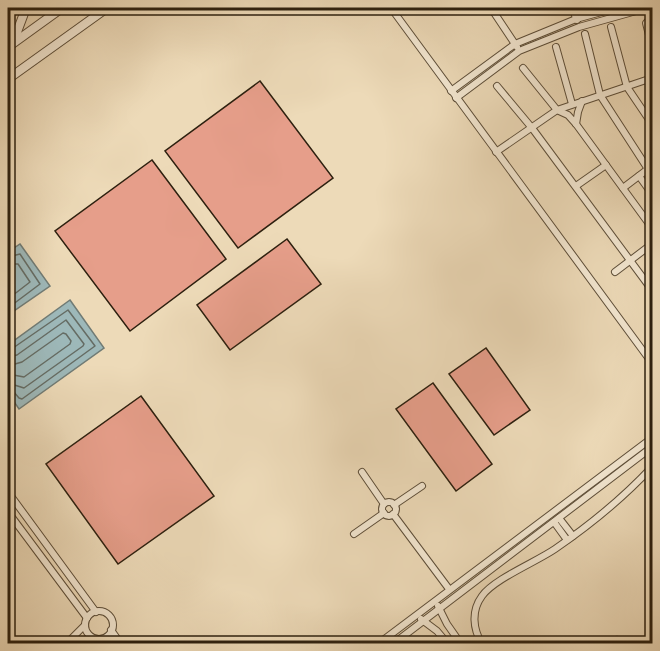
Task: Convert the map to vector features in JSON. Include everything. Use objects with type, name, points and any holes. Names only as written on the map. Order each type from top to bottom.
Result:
[{"type":"street","points":[[10,45],[22,22],[26,8]]},
{"type":"street","points":[[10,45],[62,8]]},
{"type":"street","points":[[8,79],[107,8]]},
{"type":"street","points":[[391,8],[652,363]]},
{"type":"street","points":[[491,8],[519,51]]},
{"type":"street","points":[[572,8],[579,27]]},
{"type":"street","points":[[451,91],[515,44],[576,19],[616,8]]},
{"type":"street","points":[[456,98],[519,51],[579,27],[647,8]]},
{"type":"street","points":[[652,21],[646,24],[652,47]]},
{"type":"street","points":[[611,27],[627,87],[652,124]]},
{"type":"street","points":[[585,34],[600,96],[650,167],[623,188]]},
{"type":"street","points":[[556,47],[572,105]]},
{"type":"street","points":[[523,68],[557,110],[568,115],[576,124],[652,228]]},
{"type":"street","points":[[496,152],[557,110],[652,78]]},
{"type":"street","points":[[497,86],[532,128],[652,290]]},
{"type":"street","points":[[576,124],[582,101]]},
{"type":"street","points":[[576,186],[606,165]]},
{"type":"street","points":[[639,176],[652,194]]},
{"type":"street","points":[[615,272],[652,244]]},
{"type":"street","points":[[378,644],[652,438]]},
{"type":"street","points":[[393,644],[652,447]]},
{"type":"street","points":[[482,644],[475,630],[474,618],[482,596],[496,584],[570,538],[608,509],[652,467]]},
{"type":"street","points":[[362,472],[384,504],[382,507],[384,513]]},
{"type":"street","points":[[394,505],[422,486]]},
{"type":"street","points":[[8,492],[96,612]]},
{"type":"street","points":[[384,504],[391,502],[394,505]]},
{"type":"street","points":[[393,514],[394,505]]},
{"type":"street","points":[[8,512],[87,618]]},
{"type":"street","points":[[384,513],[393,514]]},
{"type":"street","points":[[354,534],[384,513]]},
{"type":"street","points":[[393,514],[453,598]]},
{"type":"street","points":[[557,520],[570,538]]},
{"type":"street","points":[[435,601],[461,644]]},
{"type":"street","points":[[66,644],[85,625],[87,618],[96,612],[109,616],[112,623],[107,636],[101,640],[82,644]]},
{"type":"street","points":[[416,614],[442,635],[448,644]]},
{"type":"street","points":[[403,624],[410,631]]},
{"type":"street","points":[[85,625],[87,633],[101,640]]},
{"type":"street","points":[[442,635],[450,628]]},
{"type":"street","points":[[111,630],[121,644]]},
{"type":"water","points":[[20,244],[50,286],[8,315],[8,252]]},
{"type":"water","points":[[70,300],[104,348],[19,409],[8,393],[8,345]]},
{"type":"building","points":[[260,81],[333,178],[238,248],[165,151]]},
{"type":"building","points":[[152,160],[226,259],[130,331],[55,231]]},
{"type":"building","points":[[287,239],[321,284],[230,350],[197,305]]},
{"type":"building","points":[[486,348],[530,410],[494,435],[449,374]]},
{"type":"building","points":[[433,383],[492,464],[456,491],[396,409]]},
{"type":"building","points":[[141,396],[214,496],[118,564],[46,464]]}]
